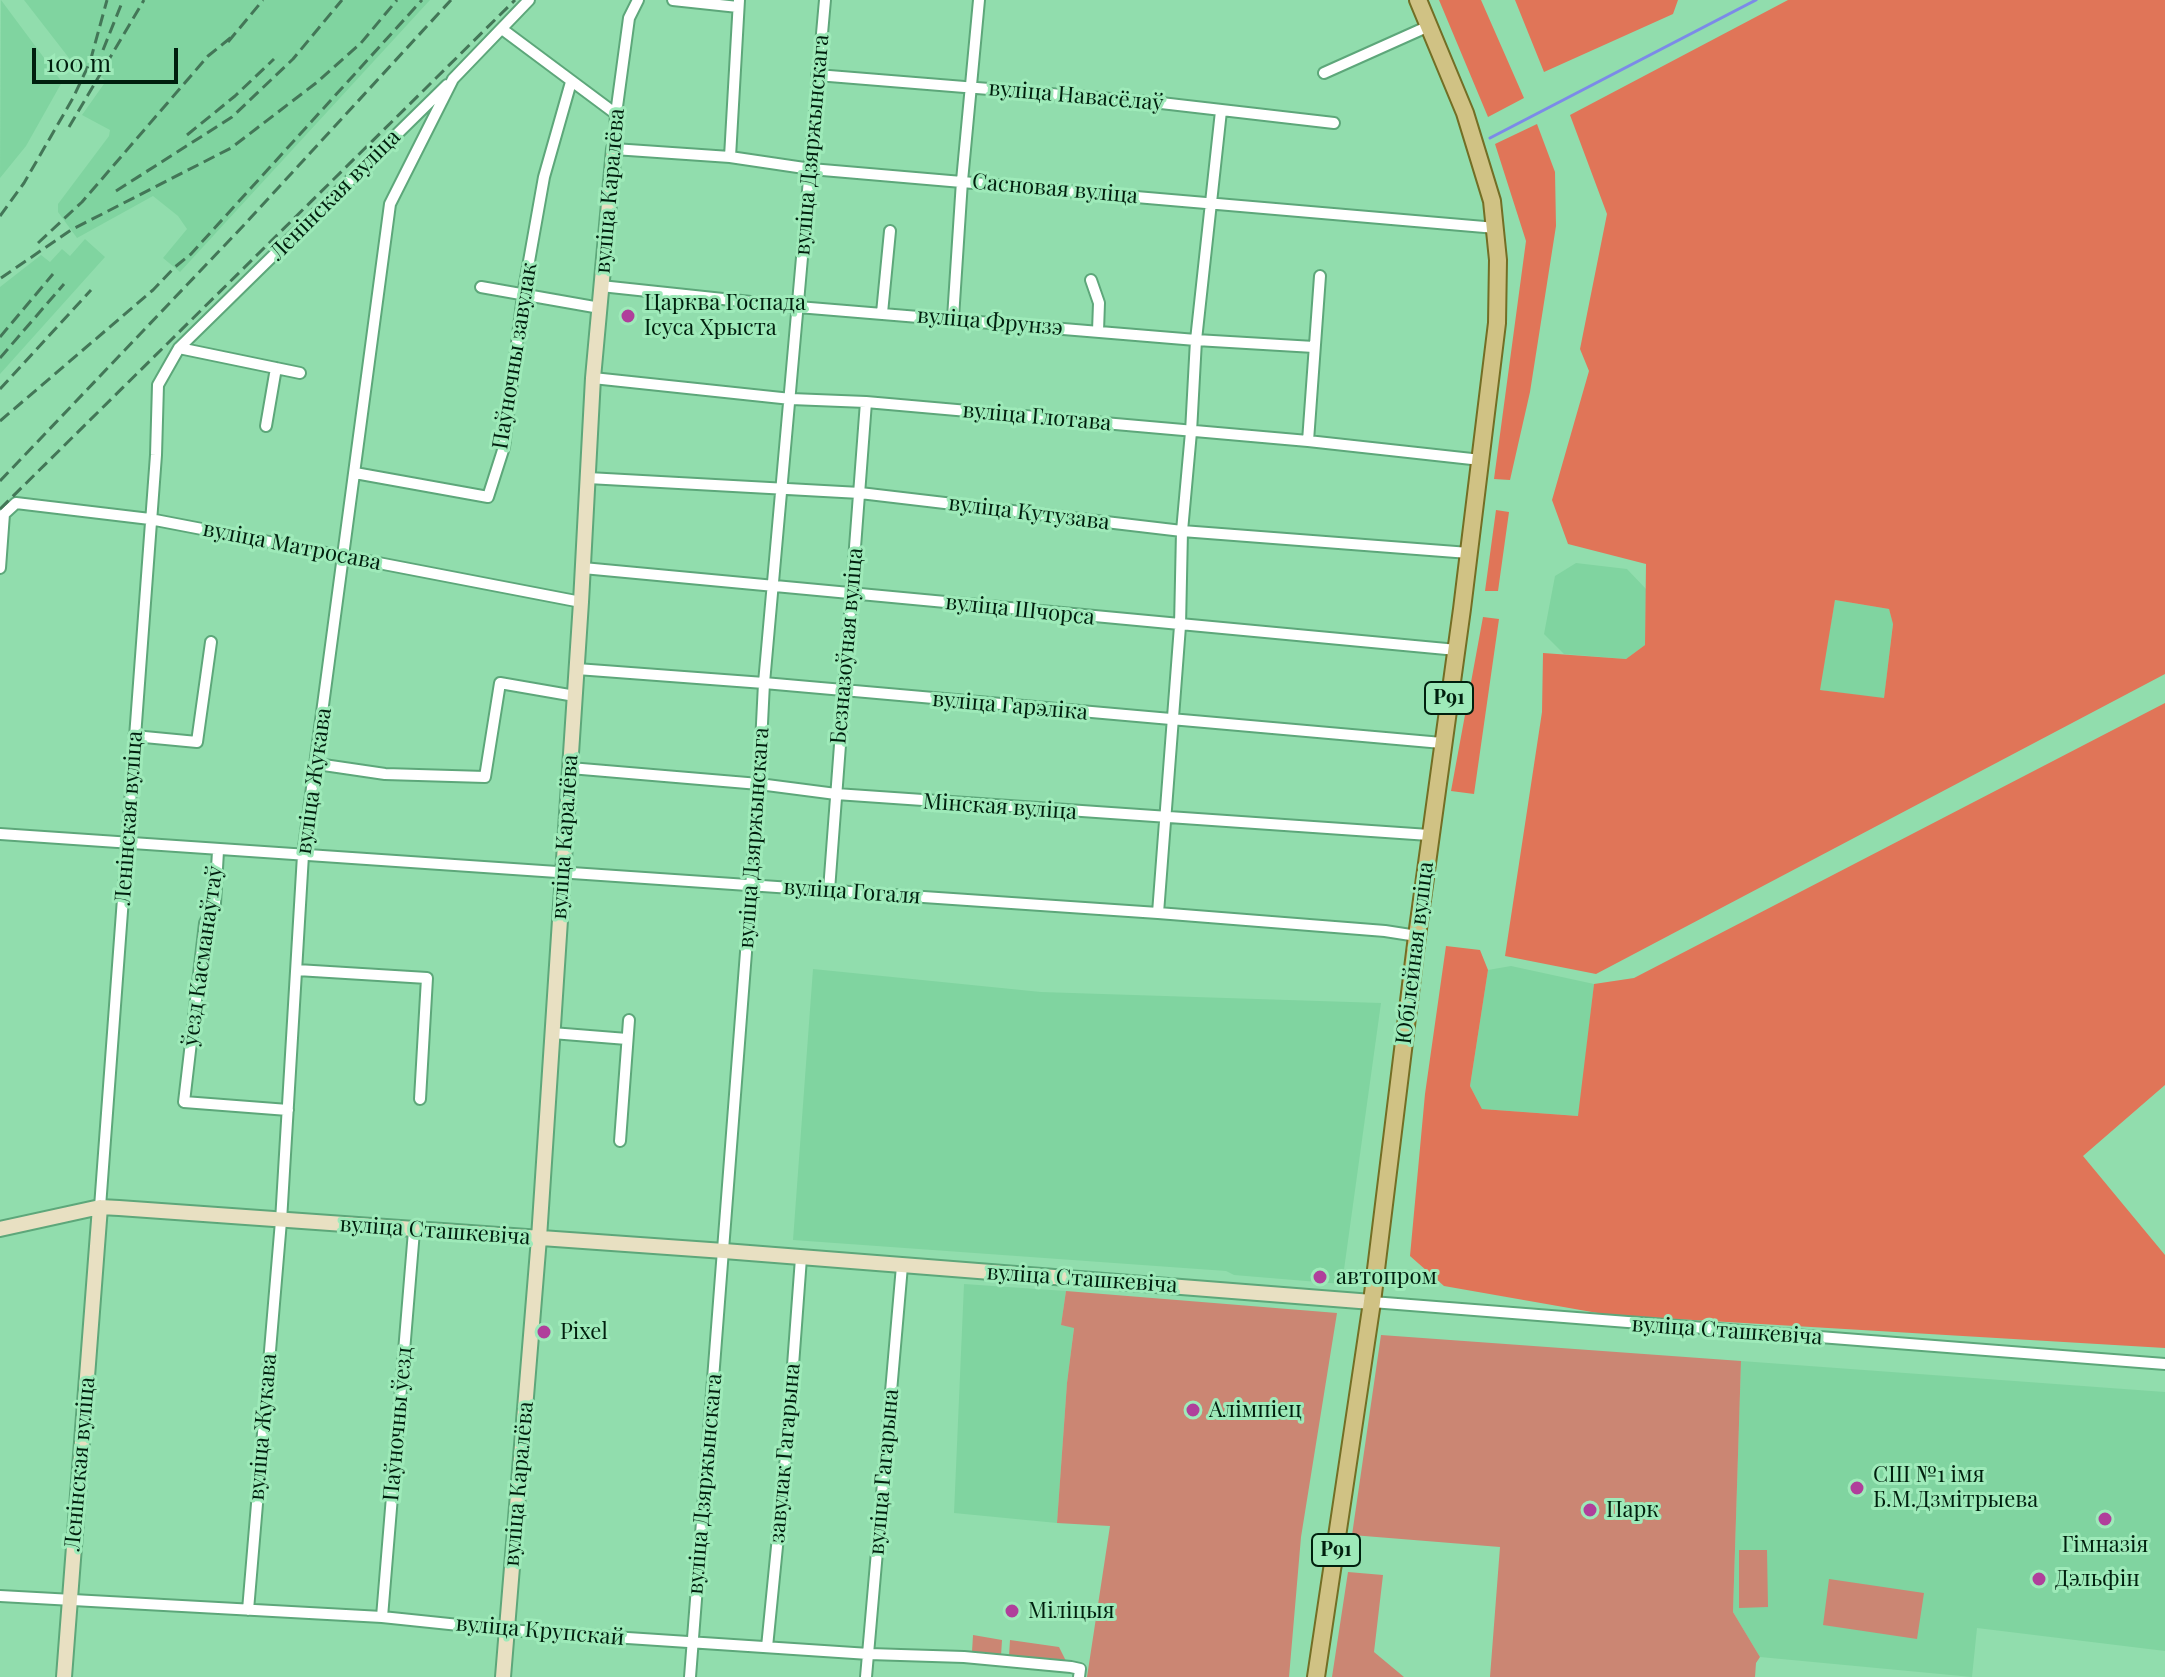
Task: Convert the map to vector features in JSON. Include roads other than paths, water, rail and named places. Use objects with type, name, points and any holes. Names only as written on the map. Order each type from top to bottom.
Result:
[{"type":"main road","name":"Р91","points":[[1418,0],[1465,113],[1492,201],[1496,228]]},
{"type":"main road","name":"Юбілейная вуліца","points":[[1316,1677],[1372,1302],[1429,835],[1481,460],[1497,323],[1496,228]]},
{"type":"street","name":"вуліца Жукава","points":[[248,1610],[281,1221],[303,855],[390,204],[453,79],[529,0]]},
{"type":"street","name":"вуліца Каралёва","points":[[503,1677],[539,1238],[593,378],[616,114],[629,18],[638,0]]},
{"type":"street","points":[[673,0],[739,4],[730,157]]},
{"type":"street","name":"вуліца Дзяржынскага","points":[[690,1677],[759,784],[764,683],[825,0]]},
{"type":"street","points":[[953,318],[979,0]]},
{"type":"street","points":[[1324,73],[1429,26]]},
{"type":"street","points":[[502,29],[616,114]]},
{"type":"street","name":"вуліца Навасёлаў","points":[[817,75],[1161,103],[1334,123]]},
{"type":"street","name":"Ленінская вуліца","points":[[64,1677],[158,385],[179,348],[453,79]]},
{"type":"street","name":"Паўночны завулак","points":[[355,473],[488,497],[504,447],[523,295],[544,177],[571,82]]},
{"type":"street","points":[[1158,913],[1180,626],[1182,531],[1196,340],[1221,111]]},
{"type":"street","name":"Сасновая вуліца","points":[[614,149],[1496,228]]},
{"type":"street","points":[[882,313],[890,231]]},
{"type":"street","points":[[1308,441],[1320,276]]},
{"type":"street","points":[[1091,280],[1099,303],[1098,331]]},
{"type":"street","name":"вуліца Фрунзэ","points":[[601,286],[798,307],[1314,347]]},
{"type":"street","points":[[481,287],[600,308]]},
{"type":"street","points":[[179,348],[300,373]]},
{"type":"street","points":[[266,426],[276,368]]},
{"type":"street","name":"вуліца Глотава","points":[[593,378],[791,399],[866,402],[1308,441],[1481,460]]},
{"type":"street","name":"Безназоўная вуліца","points":[[829,890],[866,402]]},
{"type":"street","name":"вуліца Кутузава","points":[[588,478],[860,493],[1182,531],[1469,553]]},
{"type":"street","name":"вуліца Матросава","points":[[0,568],[4,514],[16,503],[150,519],[581,602]]},
{"type":"street","name":"вуліца Шчорса","points":[[583,568],[1457,650]]},
{"type":"street","points":[[134,736],[197,742],[211,642]]},
{"type":"street","name":"вуліца Гарэліка","points":[[577,669],[1442,743]]},
{"type":"street","points":[[317,764],[385,774],[485,777],[500,683],[575,696]]},
{"type":"street","name":"Мінская вуліца","points":[[570,768],[759,784],[836,794],[1429,835]]},
{"type":"street","name":"вуліца Гогаля","points":[[0,834],[1158,913],[1417,936]]},
{"type":"street","name":"ўезд Касманаўтаў","points":[[218,851],[215,903],[205,923],[184,1102],[288,1110]]},
{"type":"street","points":[[297,970],[427,978],[420,1099]]},
{"type":"street","points":[[620,1141],[629,1020]]},
{"type":"street","points":[[552,1033],[627,1039]]},
{"type":"street","name":"вуліца Сташкевіча","points":[[0,1229],[100,1207],[724,1251],[2165,1364]]},
{"type":"street","name":"Паўночны ўезд","points":[[382,1617],[414,1231]]},
{"type":"street","name":"завулак Гагарына","points":[[767,1647],[787,1446],[801,1258]]},
{"type":"street","name":"вуліца Гагарына","points":[[866,1677],[902,1266]]},
{"type":"street","name":"вуліца Крупскай","points":[[0,1596],[382,1617],[507,1630],[693,1643],[964,1657],[1079,1673]]},
{"type":"waterway","points":[[1490,138],[1756,0]]},
{"type":"railway","points":[[0,216],[24,183],[73,98],[90,62],[107,0]]},
{"type":"railway","points":[[103,50],[123,0]]},
{"type":"railway","points":[[69,127],[144,0]]},
{"type":"railway","points":[[228,42],[263,0]]},
{"type":"railway","points":[[116,191],[232,117],[293,59],[342,0]]},
{"type":"railway","points":[[1,278],[71,230],[231,148],[316,83],[361,43],[397,0]]},
{"type":"railway","points":[[0,421],[191,254],[422,0]]},
{"type":"railway","points":[[0,481],[244,225],[451,0]]},
{"type":"railway","points":[[0,509],[515,0]]},
{"type":"railway","points":[[38,243],[82,202],[208,56],[234,35]]},
{"type":"railway","points":[[187,135],[274,59]]},
{"type":"railway","points":[[0,337],[53,274]]},
{"type":"railway","points":[[0,358],[64,284]]},
{"type":"railway","points":[[0,389],[91,290]]},
{"type":"place","name":"Царква Госпада Ісуса Хрыста","points":[[628,316]]},
{"type":"place","name":"автопром","points":[[1320,1277]]},
{"type":"place","name":"Pixel","points":[[544,1332]]},
{"type":"place","name":"Алімпіец","points":[[1193,1410]]},
{"type":"place","name":"СШ №1 імя Б.М.Дзмітрыева","points":[[1857,1488]]},
{"type":"place","name":"Парк","points":[[1590,1510]]},
{"type":"place","name":"Гімназія","points":[[2105,1519]]},
{"type":"place","name":"Дэльфін","points":[[2039,1579]]},
{"type":"place","name":"Міліцыя","points":[[1012,1611]]}]
